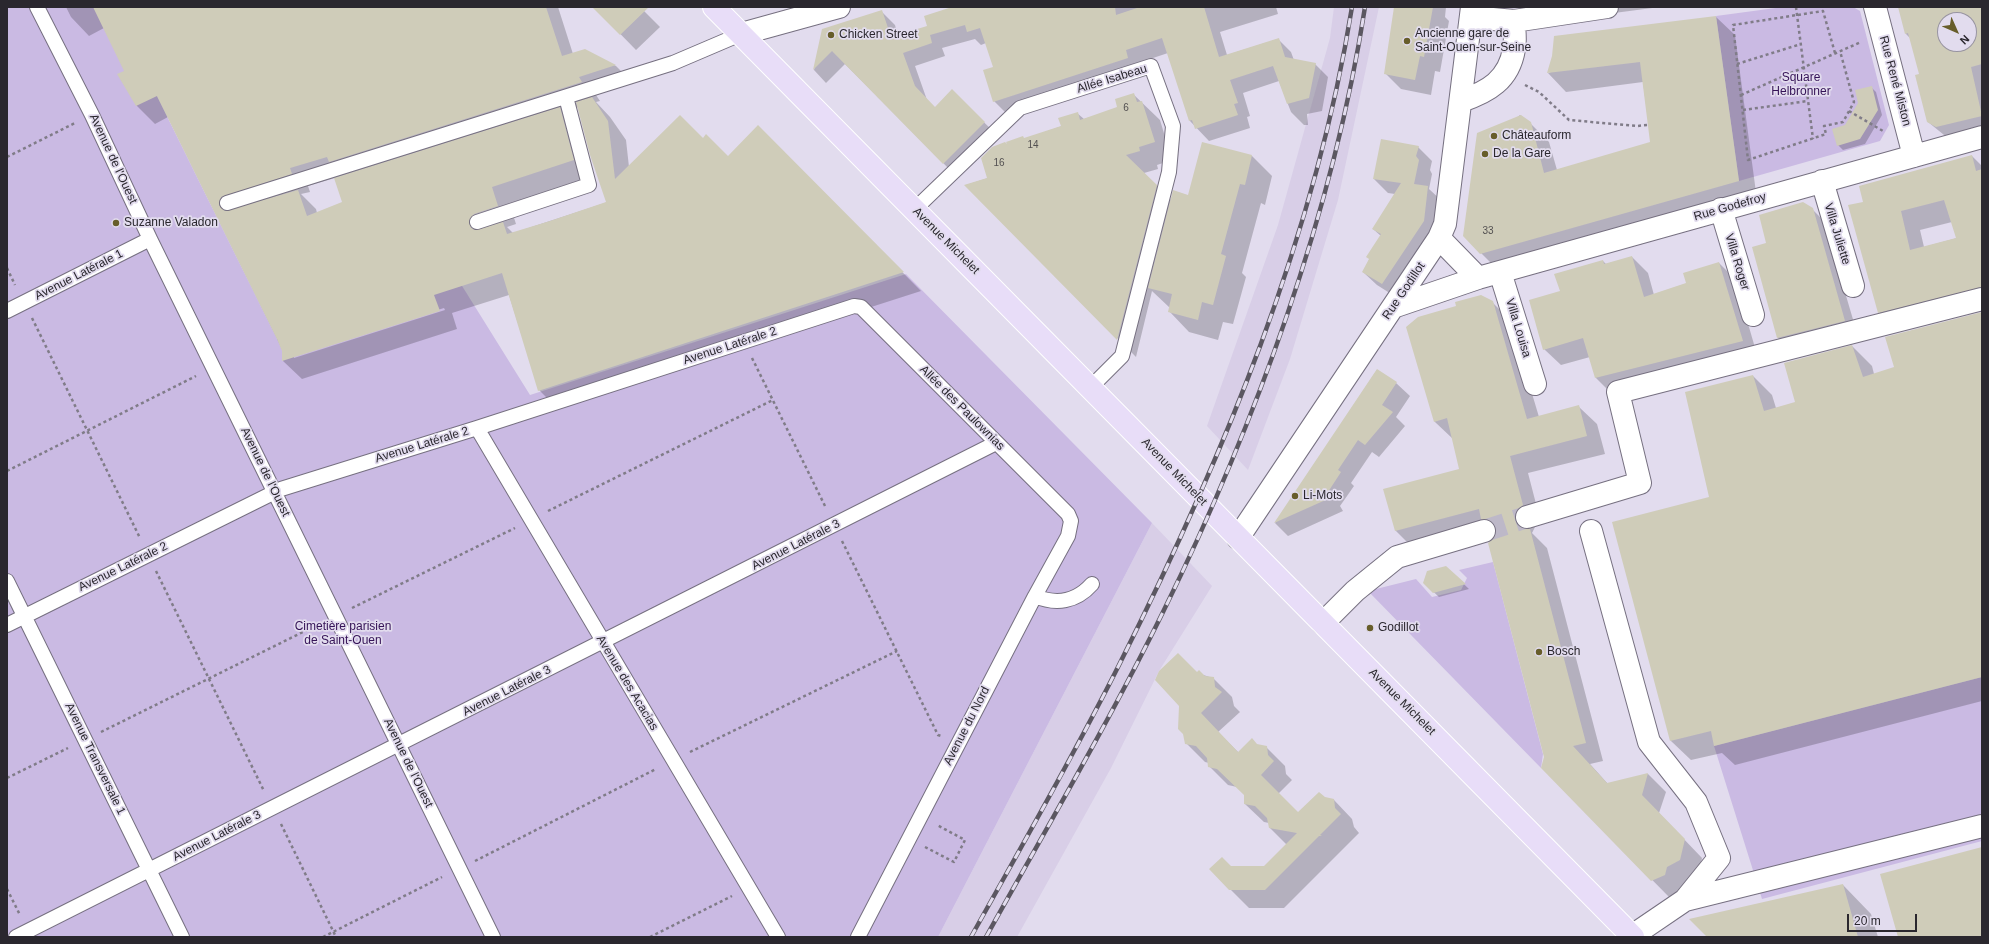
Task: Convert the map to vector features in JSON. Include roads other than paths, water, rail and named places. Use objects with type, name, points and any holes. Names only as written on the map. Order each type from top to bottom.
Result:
[{"type":"main road","name":"Avenue Michelet","points":[[714,7],[1633,936]]},
{"type":"street","points":[[741,34],[839,7]]},
{"type":"street","points":[[1472,12],[1514,21],[1607,7]]},
{"type":"street","name":"Rue René Miston","points":[[1875,7],[1914,156]]},
{"type":"street","name":"Rue Godillot","points":[[1238,538],[1439,238],[1445,224],[1472,12]]},
{"type":"street","points":[[1461,101],[1484,93],[1505,74],[1511,62],[1515,48],[1514,21]]},
{"type":"street","name":"Rue Godefroy","points":[[1393,307],[1478,278],[1982,137]]},
{"type":"street","name":"Villa Juliette","points":[[1822,181],[1853,286]]},
{"type":"street","name":"Villa Roger","points":[[1721,209],[1754,315]]},
{"type":"street","points":[[1439,238],[1478,278]]},
{"type":"street","name":"Villa Louisa","points":[[1500,272],[1535,384]]},
{"type":"street","points":[[1527,517],[1640,484],[1618,392],[1982,299]]},
{"type":"street","points":[[1323,623],[1355,591],[1397,557],[1484,530]]},
{"type":"street","points":[[1591,531],[1649,742],[1696,802],[1719,858],[1685,900],[1633,936]]},
{"type":"street","points":[[1685,900],[1982,826]]},
{"type":"lane","name":"Avenue de l'Ouest","points":[[37,7],[92,115],[150,239],[493,937]]},
{"type":"lane","points":[[227,203],[673,63],[741,34]]},
{"type":"lane","name":"Allée Isabeau","points":[[915,209],[1020,108],[1151,66],[1173,126],[1169,172],[1122,356],[1091,387]]},
{"type":"lane","points":[[476,222],[589,185],[566,97]]},
{"type":"lane","name":"Avenue Latérale 1","points":[[7,311],[150,239]]},
{"type":"lane","name":"Avenue Latérale 2","points":[[7,625],[275,492],[854,306]]},
{"type":"lane","name":"Allée des Paulownias","points":[[854,306],[861,307],[868,312],[996,443],[1068,514]]},
{"type":"lane","name":"Avenue des Acacias","points":[[477,428],[672,761],[778,937]]},
{"type":"lane","name":"Avenue Latérale 3","points":[[16,937],[996,443]]},
{"type":"lane","name":"Avenue du Nord","points":[[858,937],[1035,596],[1068,536],[1071,521],[1068,514]]},
{"type":"lane","name":"Avenue Transversale 1","points":[[7,581],[182,937]]},
{"type":"lane","points":[[1035,596],[1054,601],[1063,601],[1082,594],[1092,584]]},
{"type":"tunnel","points":[[1484,531],[1527,517]]},
{"type":"railway","points":[[971,937],[1065,768],[1119,665],[1194,507],[1229,426],[1261,345],[1315,178],[1336,93],[1352,7]]},
{"type":"railway","points":[[986,937],[1121,694],[1197,541],[1229,468],[1259,393],[1311,240],[1333,162],[1351,84],[1365,7]]},
{"type":"place","name":"Chicken Street","points":[[831,35]]},
{"type":"place","name":"Ancienne gare de Saint-Ouen-sur-Seine","points":[[1407,41]]},
{"type":"place","name":"Châteauform","points":[[1494,136]]},
{"type":"place","name":"De la Gare","points":[[1485,154]]},
{"type":"place","name":"Suzanne Valadon","points":[[116,223]]},
{"type":"place","name":"Li-Mots","points":[[1295,496]]},
{"type":"place","name":"Godillot","points":[[1370,628]]},
{"type":"place","name":"Bosch","points":[[1539,652]]},
{"type":"park label","name":"Square Helbronner","points":[[1801,85]]},
{"type":"park label","name":"Cimetière parisien de Saint-Ouen","points":[[343,634]]}]
